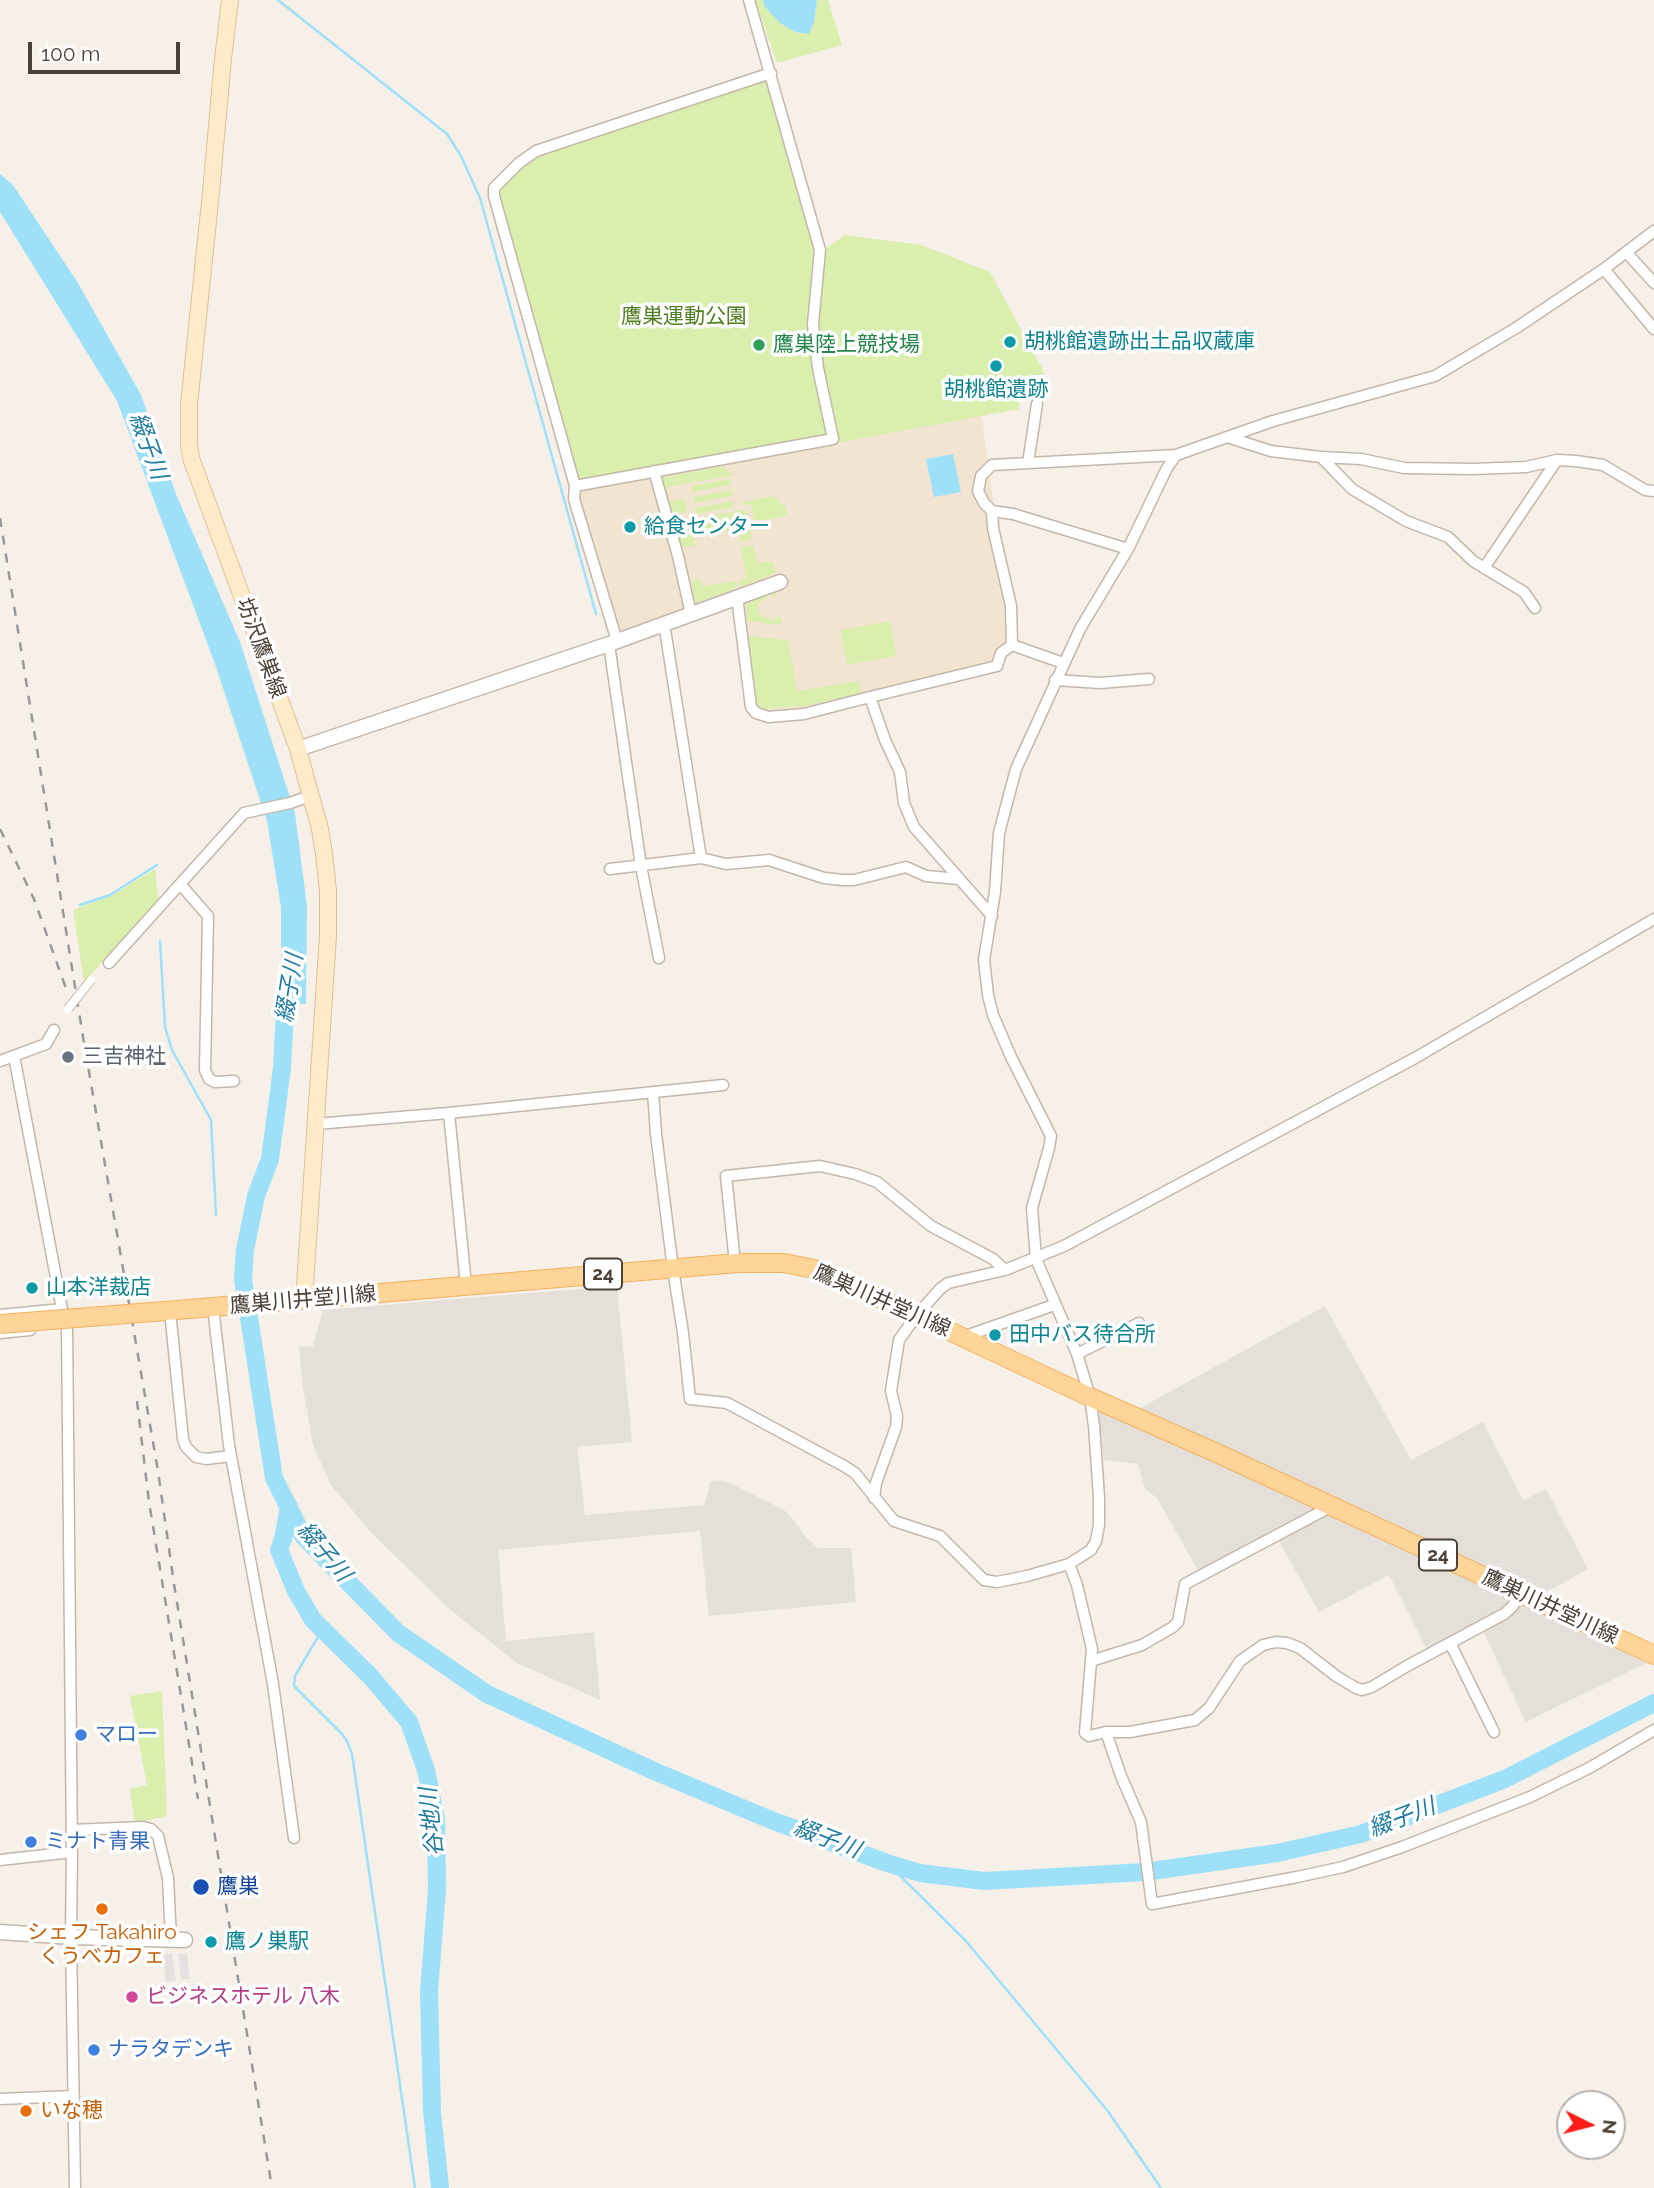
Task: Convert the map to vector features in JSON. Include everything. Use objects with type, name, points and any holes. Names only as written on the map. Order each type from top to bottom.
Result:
[{"type":"main road","name":"坊沢鷹巣線","points":[[230,0],[191,391],[189,444],[191,458],[298,749],[306,797],[322,841],[328,891],[328,936],[304,1301]]},
{"type":"main road","name":"鷹巣川井堂川線","points":[[0,1324],[168,1316],[217,1307],[735,1263],[784,1263],[814,1269],[1654,1656]]},
{"type":"street","points":[[575,486],[833,439],[818,368],[813,324],[820,250],[749,0]]},
{"type":"street","points":[[659,958],[640,866],[613,642],[574,499],[575,486],[494,188],[519,163],[536,151],[771,72]]},
{"type":"street","points":[[1128,549],[1013,514],[992,511],[978,491],[981,476],[992,465],[1176,455],[1273,421],[1435,376],[1516,328],[1604,269],[1654,231]]},
{"type":"street","points":[[1626,252],[1654,283]]},
{"type":"street","points":[[1604,269],[1654,329]]},
{"type":"street","points":[[1028,463],[1037,404]]},
{"type":"street","points":[[1227,437],[1271,451],[1361,459],[1404,468],[1526,467],[1557,460],[1603,466],[1645,491],[1654,491]]},
{"type":"street","points":[[653,1092],[690,1399],[727,1403],[814,1448],[855,1473],[894,1521],[940,1536],[984,1580],[998,1582],[1069,1564],[1091,1550],[1096,1541],[1099,1524],[1096,1449],[1090,1397],[1077,1354],[1036,1259],[1032,1208],[1051,1136],[993,1015],[984,960],[995,892],[999,833],[1016,769],[1080,629],[1128,549],[1167,468],[1176,455]]},
{"type":"street","points":[[1321,457],[1352,489],[1406,522],[1448,537],[1473,561],[1524,592],[1535,608]]},
{"type":"street","points":[[1484,568],[1557,460]]},
{"type":"street","points":[[654,471],[691,614]]},
{"type":"street","points":[[992,511],[993,528],[1011,606],[1012,645]]},
{"type":"street","points":[[298,749],[780,582]]},
{"type":"street","points":[[737,597],[751,707],[756,713],[769,717],[804,714],[996,666],[1001,653],[1012,645]]},
{"type":"street","points":[[664,623],[701,858]]},
{"type":"street","points":[[1012,645],[1063,663]]},
{"type":"street","points":[[1055,680],[1100,683],[1149,679]]},
{"type":"street","points":[[870,697],[900,772],[904,803],[910,820],[992,916]]},
{"type":"street","points":[[109,963],[244,813],[306,797]]},
{"type":"street","points":[[610,869],[701,858],[726,864],[769,860],[824,878],[843,880],[854,880],[906,867],[926,876],[959,879]]},
{"type":"street","points":[[181,885],[208,916],[205,1070],[209,1079],[215,1082],[234,1081]]},
{"type":"street","points":[[874,1498],[876,1483],[896,1427],[897,1416],[891,1391],[899,1340],[916,1316],[948,1283],[1004,1270],[1064,1246],[1323,1108],[1561,975],[1654,919]]},
{"type":"street","points":[[68,1009],[91,981]]},
{"type":"street","points":[[0,1061],[46,1044],[54,1030]]},
{"type":"street","points":[[14,1056],[67,1325],[75,2188]]},
{"type":"street","points":[[316,1124],[723,1085]]},
{"type":"street","points":[[449,1113],[466,1285]]},
{"type":"street","points":[[735,1263],[726,1177],[820,1166],[877,1182],[931,1226],[993,1259],[1004,1270]]},
{"type":"street","points":[[963,1337],[1054,1305]]},
{"type":"street","points":[[217,1307],[231,1456],[273,1684],[294,1838]]},
{"type":"street","points":[[0,1315],[62,1309]]},
{"type":"street","points":[[168,1316],[186,1447],[196,1457],[206,1459],[231,1456]]},
{"type":"street","points":[[1077,1354],[1139,1323]]},
{"type":"street","points":[[0,1334],[67,1325]]},
{"type":"street","points":[[1091,1661],[1142,1645],[1173,1627],[1178,1622],[1185,1584],[1332,1506]]},
{"type":"street","points":[[1069,1564],[1077,1585],[1092,1649],[1085,1733],[1089,1736],[1106,1732],[1130,1732],[1195,1720],[1209,1707],[1240,1661],[1252,1651],[1269,1643],[1287,1643],[1300,1648],[1336,1676],[1362,1690],[1372,1687],[1504,1614],[1521,1594]]},
{"type":"street","points":[[1450,1643],[1494,1732]]},
{"type":"street","points":[[1106,1732],[1141,1822],[1152,1904],[1343,1867],[1402,1847],[1530,1797],[1591,1767],[1654,1730]]},
{"type":"street","points":[[0,1931],[71,1937],[178,1939],[158,1836],[151,1829],[143,1827],[72,1830]]},
{"type":"street","points":[[0,1860],[72,1852]]},
{"type":"street","points":[[0,2099],[74,2096]]},
{"type":"shaded area","points":[[980,415],[1015,634],[989,663],[975,670],[804,708],[763,711],[755,706],[743,601],[731,592],[619,632],[604,588],[579,491]]},
{"type":"shaded area","points":[[617,1286],[632,1442],[577,1447],[585,1515],[705,1505],[710,1482],[727,1482],[783,1509],[818,1548],[851,1548],[856,1602],[709,1616],[700,1531],[498,1550],[506,1641],[594,1632],[600,1700],[517,1663],[447,1607],[371,1532],[331,1485],[313,1445],[299,1347],[313,1346],[323,1310]]},
{"type":"shaded area","points":[[1325,1306],[1411,1460],[1483,1422],[1523,1500],[1546,1489],[1588,1569],[1543,1594],[1654,1659],[1526,1722],[1481,1627],[1429,1654],[1389,1575],[1319,1612],[1276,1536],[1201,1576],[1157,1498],[1145,1489],[1138,1464],[1104,1460],[1098,1411],[1106,1407],[1133,1412]]},
{"type":"shaded area","points":[[172,1953],[176,1981],[166,1982],[163,1954]]},
{"type":"shaded area","points":[[187,1953],[190,1979],[181,1980],[178,1954]]},
{"type":"green space","points":[[755,0],[763,0],[764,6],[780,23],[795,32],[814,22],[817,0],[828,0],[842,45],[777,63]]},
{"type":"green space","name":"鷹巣運動公園","points":[[771,73],[821,252],[845,235],[921,245],[990,272],[1045,374],[1019,377],[1019,409],[579,491],[494,188],[536,151]]},
{"type":"green space","points":[[723,466],[735,475],[667,487],[668,494],[665,495],[660,478]]},
{"type":"green space","points":[[730,479],[731,485],[692,492],[691,486]]},
{"type":"green space","points":[[732,490],[733,496],[694,503],[693,497]]},
{"type":"green space","points":[[775,496],[779,503],[786,506],[787,516],[754,522],[751,504],[743,505],[742,502]]},
{"type":"green space","points":[[682,499],[687,512],[672,515],[668,502]]},
{"type":"green space","points":[[733,501],[734,507],[696,514],[695,508]]},
{"type":"green space","points":[[744,510],[747,512],[752,539],[740,542],[738,529],[694,537],[695,546],[681,547],[674,522]]},
{"type":"green space","points":[[753,545],[757,563],[774,561],[776,573],[741,587],[740,580],[746,578],[741,548]]},
{"type":"green space","points":[[700,578],[702,586],[737,581],[737,588],[696,603],[691,582]]},
{"type":"green space","points":[[775,589],[777,596],[767,595],[758,608],[761,616],[771,618],[771,621],[780,617],[782,623],[780,625],[747,621],[746,602]]},
{"type":"green space","points":[[890,621],[896,656],[847,665],[841,630]]},
{"type":"green space","points":[[748,636],[788,640],[797,691],[859,681],[861,692],[803,706],[763,709],[756,704]]},
{"type":"green space","points":[[155,869],[159,903],[84,982],[73,910],[113,895]]},
{"type":"green space","points":[[162,1691],[167,1816],[135,1823],[130,1789],[147,1785],[130,1696]]},
{"type":"water","points":[[763,0],[817,0],[814,22],[809,34],[795,32],[780,23],[764,6]]},
{"type":"water","points":[[0,174],[13,185],[78,283],[141,395],[176,494],[240,642],[295,813],[307,906],[306,1004],[281,1004],[281,907],[267,821],[215,664],[117,401],[0,212]]},
{"type":"water","points":[[953,454],[961,492],[934,497],[926,459]]},
{"type":"waterway","points":[[278,0],[447,134],[461,156],[480,198],[596,614]]},
{"type":"waterway","points":[[80,905],[110,895],[157,865]]},
{"type":"waterway","points":[[160,941],[165,1027],[172,1050],[211,1120],[216,1215]]},
{"type":"waterway","name":"綴子川","points":[[290,983],[270,1159],[256,1196],[245,1250],[243,1279],[274,1478],[303,1536],[398,1633],[487,1694],[654,1771],[771,1820],[920,1873],[984,1881],[1145,1872],[1277,1853],[1361,1834],[1505,1779],[1654,1703]]},
{"type":"waterway","name":"谷地川","points":[[289,1506],[279,1550],[296,1591],[313,1620],[371,1677],[409,1722],[426,1770],[436,1819],[437,1889],[429,1992],[432,2112],[440,2188]]},
{"type":"waterway","points":[[322,1630],[295,1676],[294,1686],[341,1733],[352,1754],[415,2188]]},
{"type":"waterway","points":[[887,1863],[965,1940],[1107,2110],[1161,2188]]},
{"type":"railway","points":[[0,518],[84,1043],[158,1471],[272,2188]]},
{"type":"railway","points":[[0,829],[34,899],[68,994]]},
{"type":"railway","points":[[137,1401],[149,1502],[198,1799]]},
{"type":"place","name":"胡桃館遺跡出土品収蔵庫","points":[[1010,342]]},
{"type":"place","name":"鷹巣陸上競技場","points":[[759,345]]},
{"type":"place","name":"胡桃館遺跡","points":[[996,366]]},
{"type":"place","name":"給食センター","points":[[630,527]]},
{"type":"place","name":"三吉神社","points":[[68,1057]]},
{"type":"place","name":"山本洋裁店","points":[[32,1288]]},
{"type":"place","name":"田中バス待合所","points":[[995,1335]]},
{"type":"place","name":"マロー","points":[[81,1735]]},
{"type":"place","name":"ミナト青果","points":[[31,1842]]},
{"type":"place","name":"鷹巣","points":[[201,1887]]},
{"type":"place","name":"シェフ Takahiro くうべカフェ","points":[[102,1909]]},
{"type":"place","name":"鷹ノ巣駅","points":[[211,1942]]},
{"type":"place","name":"ビジネスホテル 八木","points":[[132,1997]]},
{"type":"place","name":"ナラタデンキ","points":[[94,2050]]},
{"type":"place","name":"いな穂","points":[[26,2111]]}]
